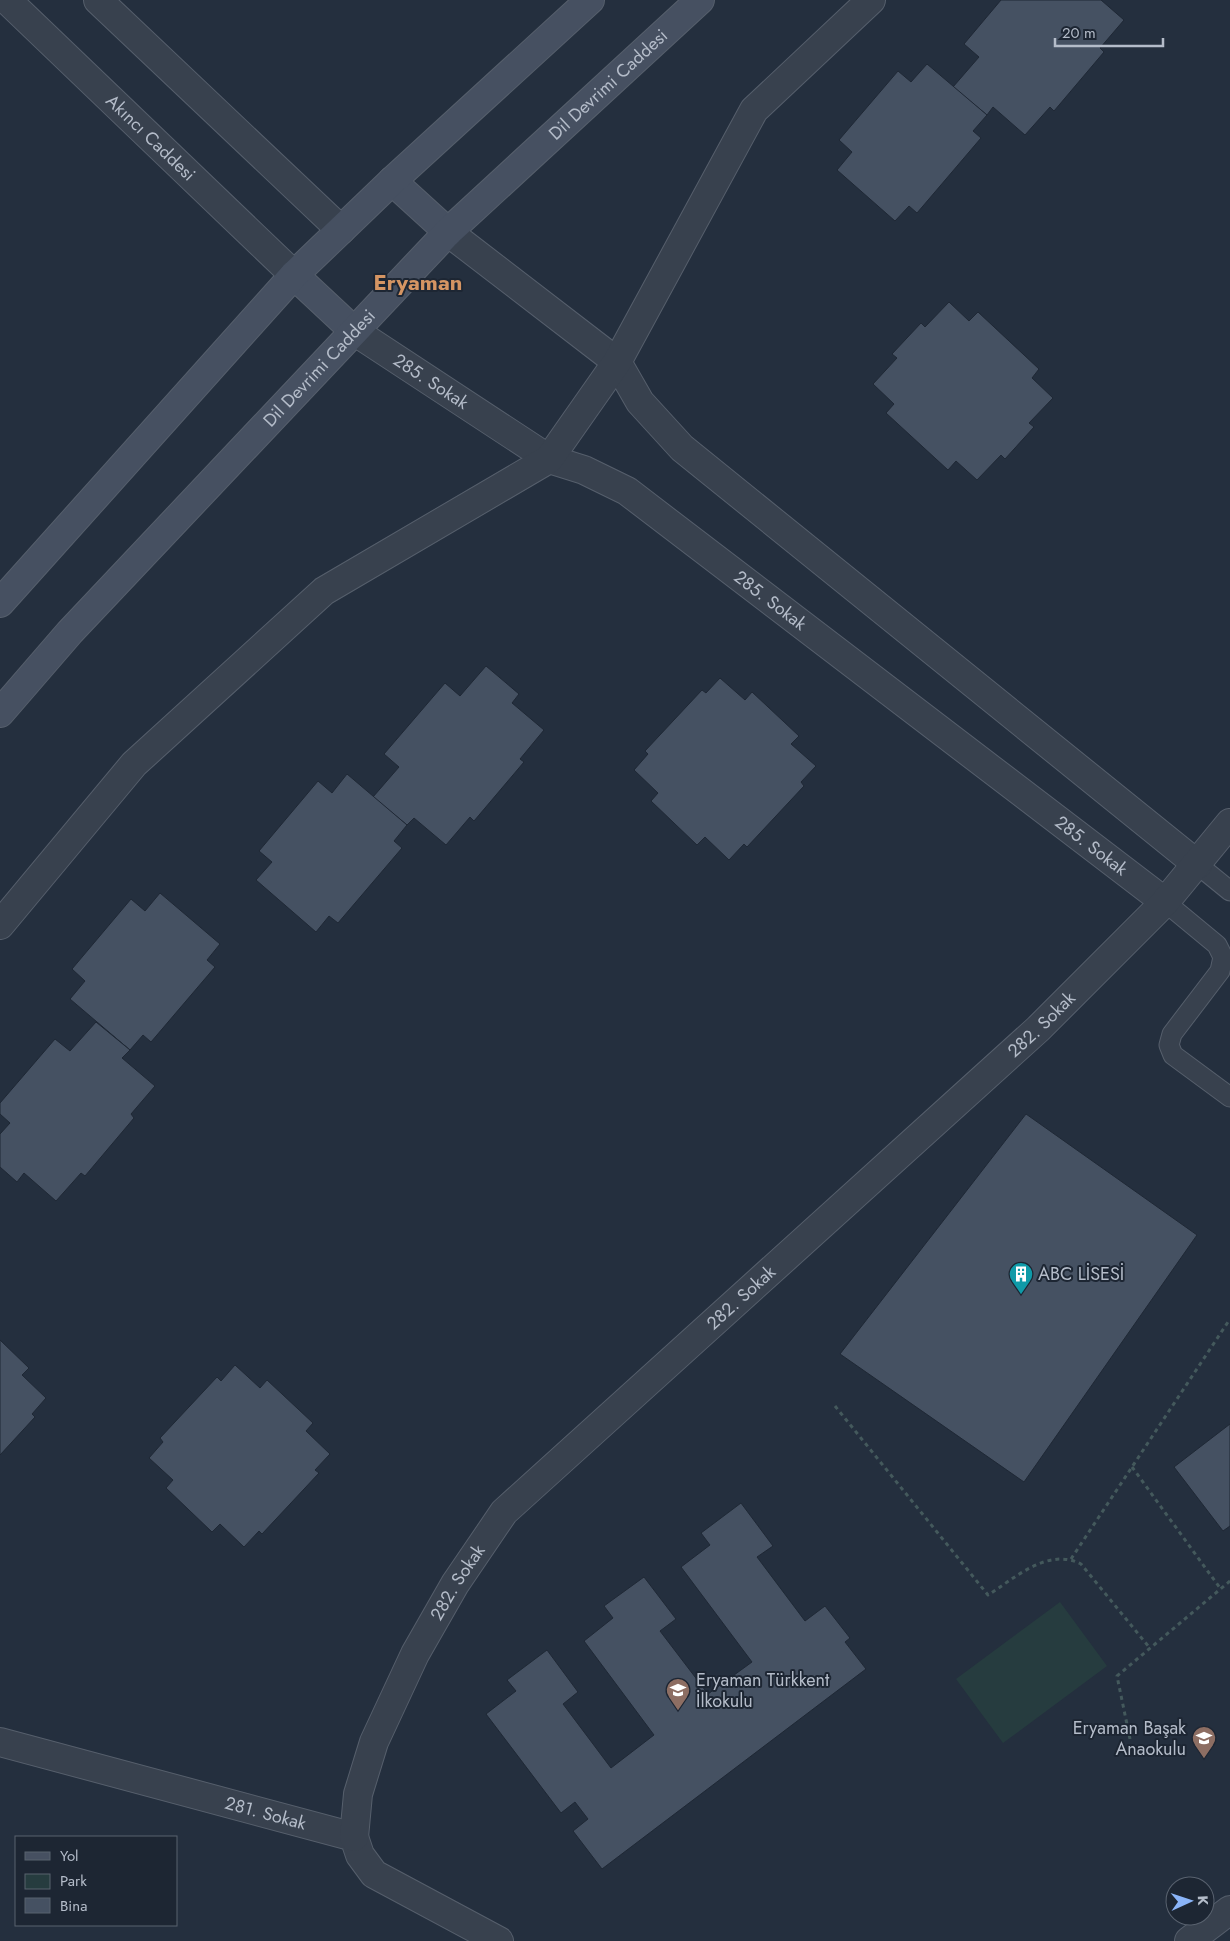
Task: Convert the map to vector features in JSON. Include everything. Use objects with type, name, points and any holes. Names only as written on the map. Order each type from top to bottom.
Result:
[{"type":"main road","points":[[0,602],[294,275],[392,181],[590,0]]},
{"type":"main road","name":"Dil Devrimi Caddesi","points":[[0,713],[70,632],[448,232],[700,0]]},
{"type":"main road","points":[[392,181],[448,232]]},
{"type":"main road","points":[[294,275],[354,331]]},
{"type":"street","name":"Akıncı Caddesi","points":[[7,0],[294,275]]},
{"type":"street","points":[[98,0],[341,230]]},
{"type":"street","points":[[0,925],[134,764],[324,591],[549,459],[616,362],[754,110],[871,0]]},
{"type":"street","points":[[448,232],[616,362],[640,402],[682,448],[1198,865]]},
{"type":"street","name":"285. Sokak","points":[[354,331],[549,459],[584,470],[627,491],[1165,902]]},
{"type":"street","name":"282. Sokak","points":[[354,1837],[358,1794],[374,1742],[415,1654],[455,1584],[504,1512],[1038,1029],[1165,902],[1198,865],[1230,822]]},
{"type":"street","name":"281. Sokak","points":[[0,1742],[354,1837]]},
{"type":"street","points":[[354,1837],[360,1855],[374,1874],[499,1941]]},
{"type":"street","points":[[1189,1941],[1230,1910]]},
{"type":"lane","points":[[1198,865],[1230,890]]},
{"type":"lane","points":[[1165,902],[1217,945],[1223,957],[1220,971],[1172,1034],[1169,1045],[1173,1055],[1230,1097]]},
{"type":"path","points":[[1071,1559],[1230,1318]]},
{"type":"path","points":[[835,1406],[988,1595],[1036,1565],[1055,1558],[1071,1559],[1081,1564],[1150,1647]]},
{"type":"path","points":[[1132,1468],[1220,1588]]},
{"type":"path","points":[[1130,1739],[1118,1676],[1230,1580]]},
{"type":"green space","points":[[1060,1602],[1107,1666],[1003,1743],[956,1679]]},
{"type":"building","points":[[1001,0],[1101,0],[1124,20],[1100,48],[1104,52],[1054,111],[1050,107],[1025,135],[993,107],[987,115],[953,87],[979,57],[964,44]]},
{"type":"building","points":[[927,64],[987,115],[973,131],[981,138],[917,213],[909,206],[895,221],[837,170],[852,152],[839,140],[898,71],[911,82]]},
{"type":"building","points":[[949,302],[969,321],[978,312],[1039,369],[1032,378],[1053,398],[1029,423],[1034,427],[1005,459],[1001,455],[977,480],[956,461],[948,470],[886,413],[894,404],[873,384],[897,358],[892,354],[921,323],[925,327]]},
{"type":"building","points":[[486,666],[519,694],[512,703],[544,730],[520,759],[524,762],[474,821],[470,817],[446,845],[414,818],[407,825],[373,797],[399,767],[384,754],[445,683],[460,696]]},
{"type":"building","points":[[720,678],[745,700],[752,692],[799,736],[791,744],[816,766],[801,782],[804,786],[747,847],[744,844],[729,860],[705,837],[697,845],[651,801],[658,793],[634,770],[648,754],[645,751],[702,690],[706,693]]},
{"type":"building","points":[[347,774],[407,825],[394,841],[402,848],[338,923],[329,916],[316,932],[256,880],[272,862],[259,851],[318,781],[332,793]]},
{"type":"building","points":[[160,893],[220,944],[207,960],[215,967],[151,1042],[143,1035],[130,1050],[70,999],[85,981],[72,969],[131,899],[145,911]]},
{"type":"building","points":[[96,1022],[130,1050],[122,1058],[155,1086],[131,1114],[134,1118],[85,1176],[81,1173],[56,1201],[24,1173],[17,1182],[0,1167],[0,1134],[10,1123],[0,1114],[0,1103],[55,1039],[70,1051]]},
{"type":"building","name":"ABC LİSESİ","points":[[1026,1114],[1197,1235],[1024,1482],[840,1354]]},
{"type":"building","points":[[0,1340],[29,1368],[22,1375],[46,1398],[32,1414],[35,1417],[0,1455]]},
{"type":"building","points":[[235,1365],[260,1388],[267,1380],[313,1423],[306,1431],[330,1454],[315,1470],[319,1473],[262,1534],[259,1531],[244,1547],[220,1524],[212,1532],[166,1488],[173,1480],[149,1458],[163,1442],[160,1438],[217,1377],[221,1381]]},
{"type":"building","points":[[1230,1424],[1230,1526],[1223,1531],[1174,1467]]},
{"type":"building","points":[[741,1503],[773,1546],[757,1557],[805,1621],[825,1606],[850,1638],[845,1642],[866,1669],[602,1869],[573,1831],[588,1819],[575,1802],[561,1813],[486,1714],[516,1691],[507,1680],[547,1650],[578,1692],[563,1704],[611,1768],[654,1735],[584,1641],[613,1618],[604,1606],[644,1577],[676,1619],[660,1631],[708,1694],[752,1662],[681,1567],[710,1545],[701,1533]]},
{"type":"place","name":"ABC LİSESİ","points":[[1021,1295]]},
{"type":"place","name":"Eryaman Türkkent İlkokulu","points":[[678,1711]]},
{"type":"place","name":"Eryaman Başak Anaokulu","points":[[1204,1759]]},
{"type":"district","name":"Eryaman","points":[[418,282]]}]
